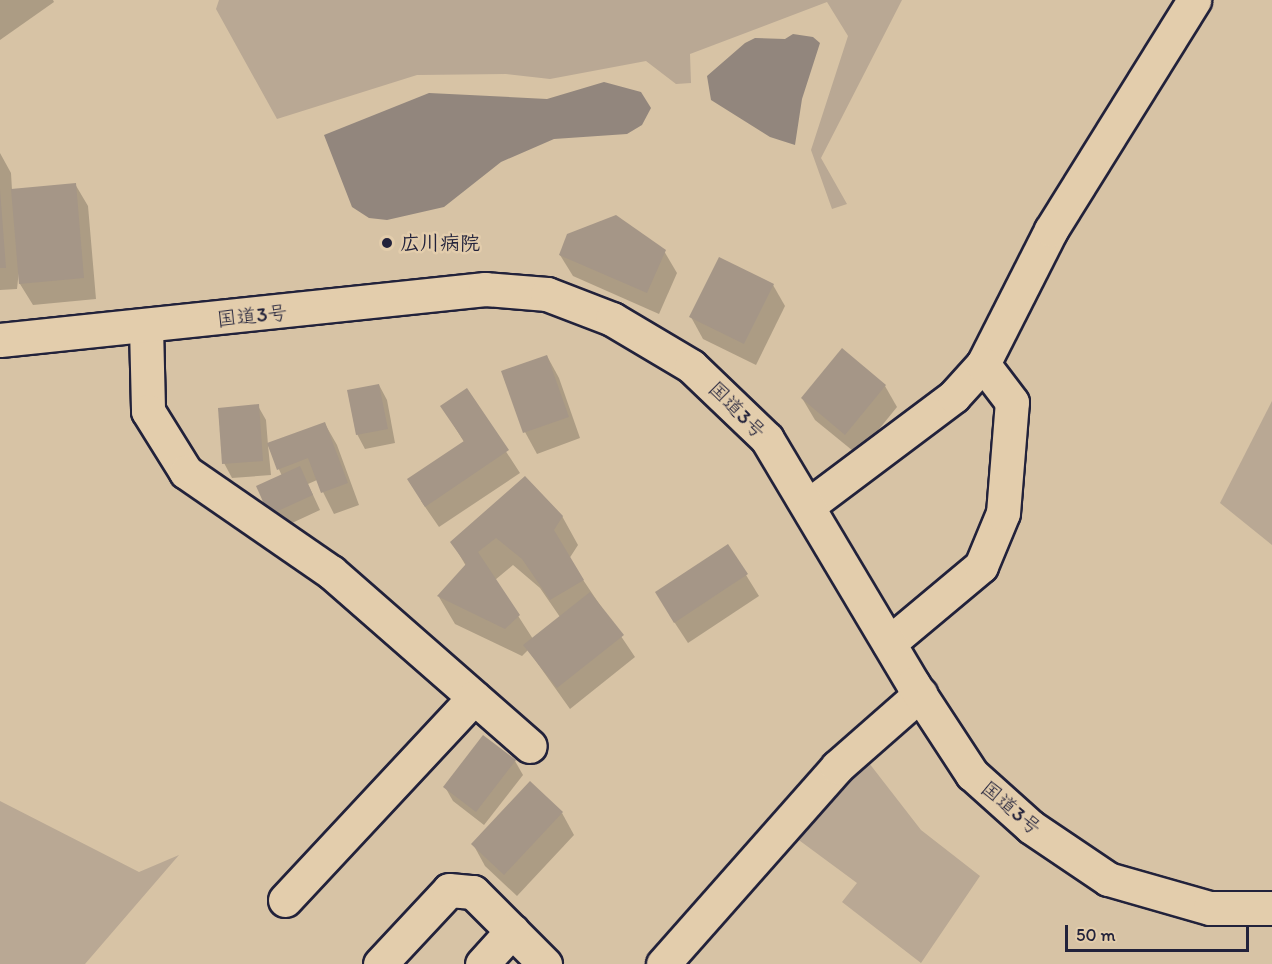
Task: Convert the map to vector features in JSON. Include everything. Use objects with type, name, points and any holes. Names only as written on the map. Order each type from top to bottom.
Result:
[{"type":"main road","points":[[809,505],[954,396],[983,364],[1052,230],[1194,0]]},
{"type":"main road","name":"国道3号","points":[[0,340],[146,327],[484,289],[547,294],[612,319],[691,366],[767,439],[809,505],[920,694],[972,774],[1030,827],[1108,879],[1210,908],[1272,908]]},
{"type":"main road","points":[[146,327],[148,411],[186,472],[331,572],[530,746]]},
{"type":"main road","points":[[889,643],[981,566],[1003,513],[1012,402],[983,364]]},
{"type":"main road","points":[[663,964],[837,767],[920,694]]},
{"type":"main road","points":[[285,900],[474,697]]},
{"type":"main road","points":[[380,964],[449,890],[473,892],[545,964]]},
{"type":"main road","points":[[483,964],[513,931]]},
{"type":"shaded area","points":[[219,0],[902,0],[821,158],[847,204],[832,209],[811,150],[848,36],[827,2],[690,54],[691,83],[676,84],[646,61],[550,79],[506,74],[417,75],[277,119],[216,9]]},
{"type":"shaded area","points":[[793,34],[813,37],[820,43],[802,99],[795,145],[770,137],[711,100],[707,76],[745,43],[755,38],[785,39]]},
{"type":"shaded area","points":[[604,82],[641,92],[651,108],[642,125],[627,134],[554,139],[501,162],[444,207],[387,220],[369,218],[352,207],[324,135],[429,93],[547,99]]},
{"type":"shaded area","points":[[1272,401],[1272,545],[1220,503]]},
{"type":"shaded area","points":[[869,763],[921,830],[980,876],[921,963],[842,902],[857,883],[792,835],[838,781]]},
{"type":"shaded area","points":[[0,801],[139,872],[179,855],[85,964],[0,964]]},
{"type":"building","points":[[76,183],[84,278],[19,284],[11,189]]},
{"type":"building","points":[[0,189],[6,268],[0,268]]},
{"type":"building","points":[[616,215],[666,250],[647,293],[559,255],[567,234]]},
{"type":"building","points":[[719,257],[774,284],[744,344],[689,317]]},
{"type":"building","points":[[842,348],[886,385],[845,435],[801,398]]},
{"type":"building","points":[[547,355],[569,417],[523,433],[501,371]]},
{"type":"building","points":[[379,384],[388,429],[356,435],[347,390]]},
{"type":"building","points":[[467,388],[509,450],[425,507],[407,479],[464,441],[440,406]]},
{"type":"building","points":[[259,404],[263,461],[222,464],[218,408]]},
{"type":"building","points":[[325,422],[348,483],[321,493],[308,458],[277,470],[267,443]]},
{"type":"building","points":[[300,466],[313,495],[269,515],[256,486]]},
{"type":"building","points":[[525,476],[563,516],[554,530],[584,580],[550,600],[522,559],[496,538],[478,552],[520,615],[505,629],[437,596],[466,564],[450,542]]},
{"type":"building","points":[[728,544],[748,574],[674,623],[655,592]]},
{"type":"building","points":[[590,592],[624,635],[557,688],[523,645]]},
{"type":"building","points":[[483,735],[516,760],[476,812],[443,787]]},
{"type":"building","points":[[530,781],[563,812],[504,875],[471,844]]},
{"type":"place","name":"広川病院","points":[[387,243]]}]
